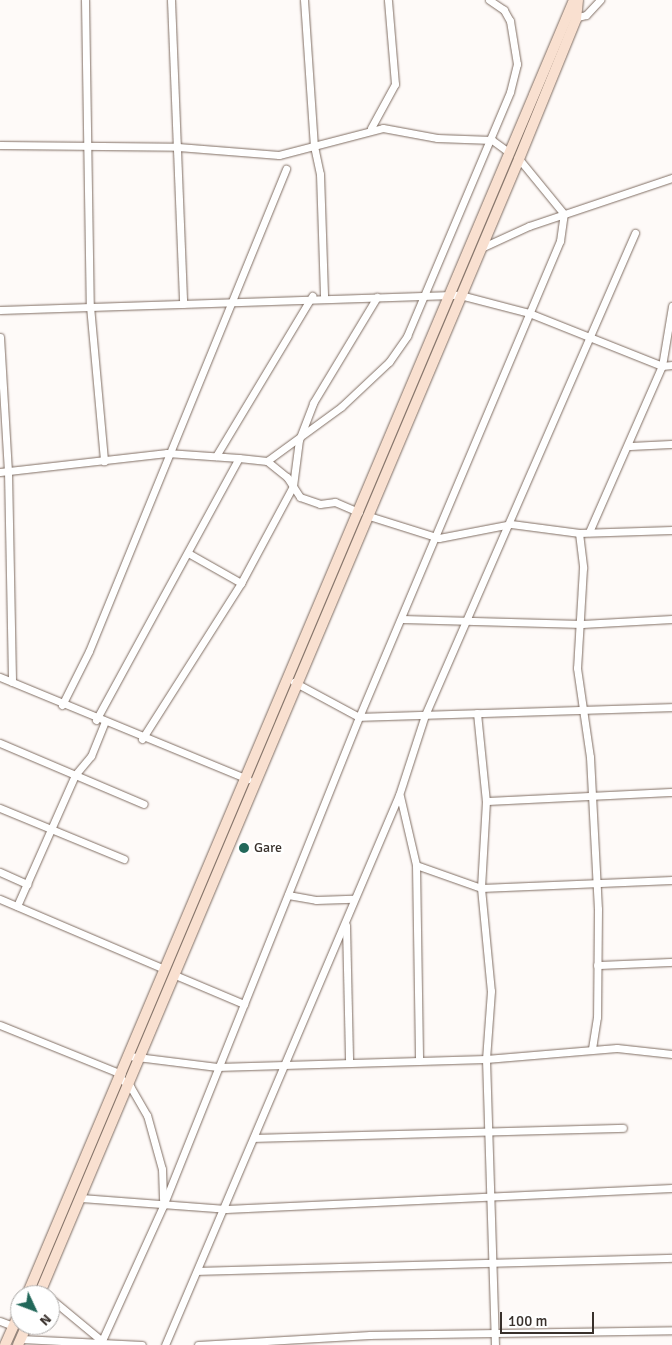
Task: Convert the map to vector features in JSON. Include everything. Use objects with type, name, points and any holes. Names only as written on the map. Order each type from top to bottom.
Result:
[{"type":"main road","points":[[31,1285],[164,969],[248,780],[287,679],[359,512],[446,295],[507,151],[565,16],[576,0]]},
{"type":"main road","points":[[46,1285],[175,975],[258,784],[478,249],[519,159],[576,19],[576,0]]},
{"type":"main road","points":[[248,780],[258,784]]},
{"type":"main road","points":[[5,1345],[10,1333]]},
{"type":"street","points":[[85,0],[84,148],[90,306],[104,461]]},
{"type":"street","points":[[171,0],[183,304]]},
{"type":"street","points":[[304,0],[314,146],[320,174],[324,296]]},
{"type":"street","points":[[371,128],[395,84],[388,0]]},
{"type":"street","points":[[267,461],[299,440],[390,362],[428,293],[492,140],[517,64],[510,21],[504,10],[489,0]]},
{"type":"street","points":[[565,16],[576,19],[600,0]]},
{"type":"street","points":[[0,145],[84,148],[178,147],[279,154],[314,146],[371,128],[437,138],[492,140],[507,151]]},
{"type":"street","points":[[101,1343],[163,1206],[217,1067],[359,717],[438,538],[528,313],[560,241],[564,214],[519,159]]},
{"type":"street","points":[[62,705],[89,651],[167,453],[232,304],[286,169]]},
{"type":"street","points":[[478,249],[564,214],[672,178]]},
{"type":"street","points":[[165,1345],[226,1209],[353,899],[400,795],[425,715],[511,524],[634,233]]},
{"type":"street","points":[[0,310],[90,306],[232,304],[312,296],[377,297],[428,293],[460,294],[528,313],[592,336],[662,366],[672,365]]},
{"type":"street","points":[[216,456],[312,296]]},
{"type":"street","points":[[142,739],[241,583],[293,486],[299,440],[313,403],[377,297]]},
{"type":"street","points":[[589,532],[629,446],[662,366],[672,306]]},
{"type":"street","points":[[0,337],[8,471],[12,682]]},
{"type":"street","points":[[629,446],[672,444]]},
{"type":"street","points":[[0,472],[167,453],[267,461],[293,486],[300,497],[320,504],[335,502],[359,512]]},
{"type":"street","points":[[96,720],[239,458]]},
{"type":"street","points":[[369,516],[438,538],[511,524],[579,533],[672,530]]},
{"type":"street","points":[[579,533],[582,624],[577,668],[590,793],[595,883],[597,965],[592,1049]]},
{"type":"street","points":[[188,553],[241,583]]},
{"type":"street","points":[[402,619],[469,619],[582,624],[672,619]]},
{"type":"street","points":[[0,677],[96,720],[248,780]]},
{"type":"street","points":[[287,679],[359,717],[672,707]]},
{"type":"street","points":[[477,714],[486,801],[482,888],[491,991],[486,1059],[495,1264],[495,1345]]},
{"type":"street","points":[[17,906],[75,775],[91,756],[104,723]]},
{"type":"street","points":[[0,743],[144,804]]},
{"type":"street","points":[[486,801],[590,793],[672,792]]},
{"type":"street","points":[[400,795],[416,865],[419,1058]]},
{"type":"street","points":[[0,808],[124,859]]},
{"type":"street","points":[[416,865],[482,888],[672,880]]},
{"type":"street","points":[[0,872],[27,884]]},
{"type":"street","points":[[288,895],[316,900],[353,899]]},
{"type":"street","points":[[0,898],[164,969]]},
{"type":"street","points":[[346,920],[349,1062]]},
{"type":"street","points":[[597,965],[672,962]]},
{"type":"street","points":[[175,975],[244,1004]]},
{"type":"street","points":[[0,1025],[120,1076],[130,1086],[147,1115],[162,1169],[163,1206]]},
{"type":"street","points":[[129,1056],[217,1067],[283,1066],[419,1058],[486,1059],[592,1049],[672,1054]]},
{"type":"street","points":[[256,1138],[489,1130],[623,1128]]},
{"type":"street","points":[[81,1198],[163,1206],[226,1209],[672,1188]]},
{"type":"street","points":[[198,1271],[672,1258]]},
{"type":"street","points":[[60,1307],[101,1343]]},
{"type":"street","points":[[198,1345],[318,1342],[494,1333],[672,1330]]},
{"type":"street","points":[[19,1342],[142,1345]]},
{"type":"place","name":"Gare","points":[[244,848]]}]
